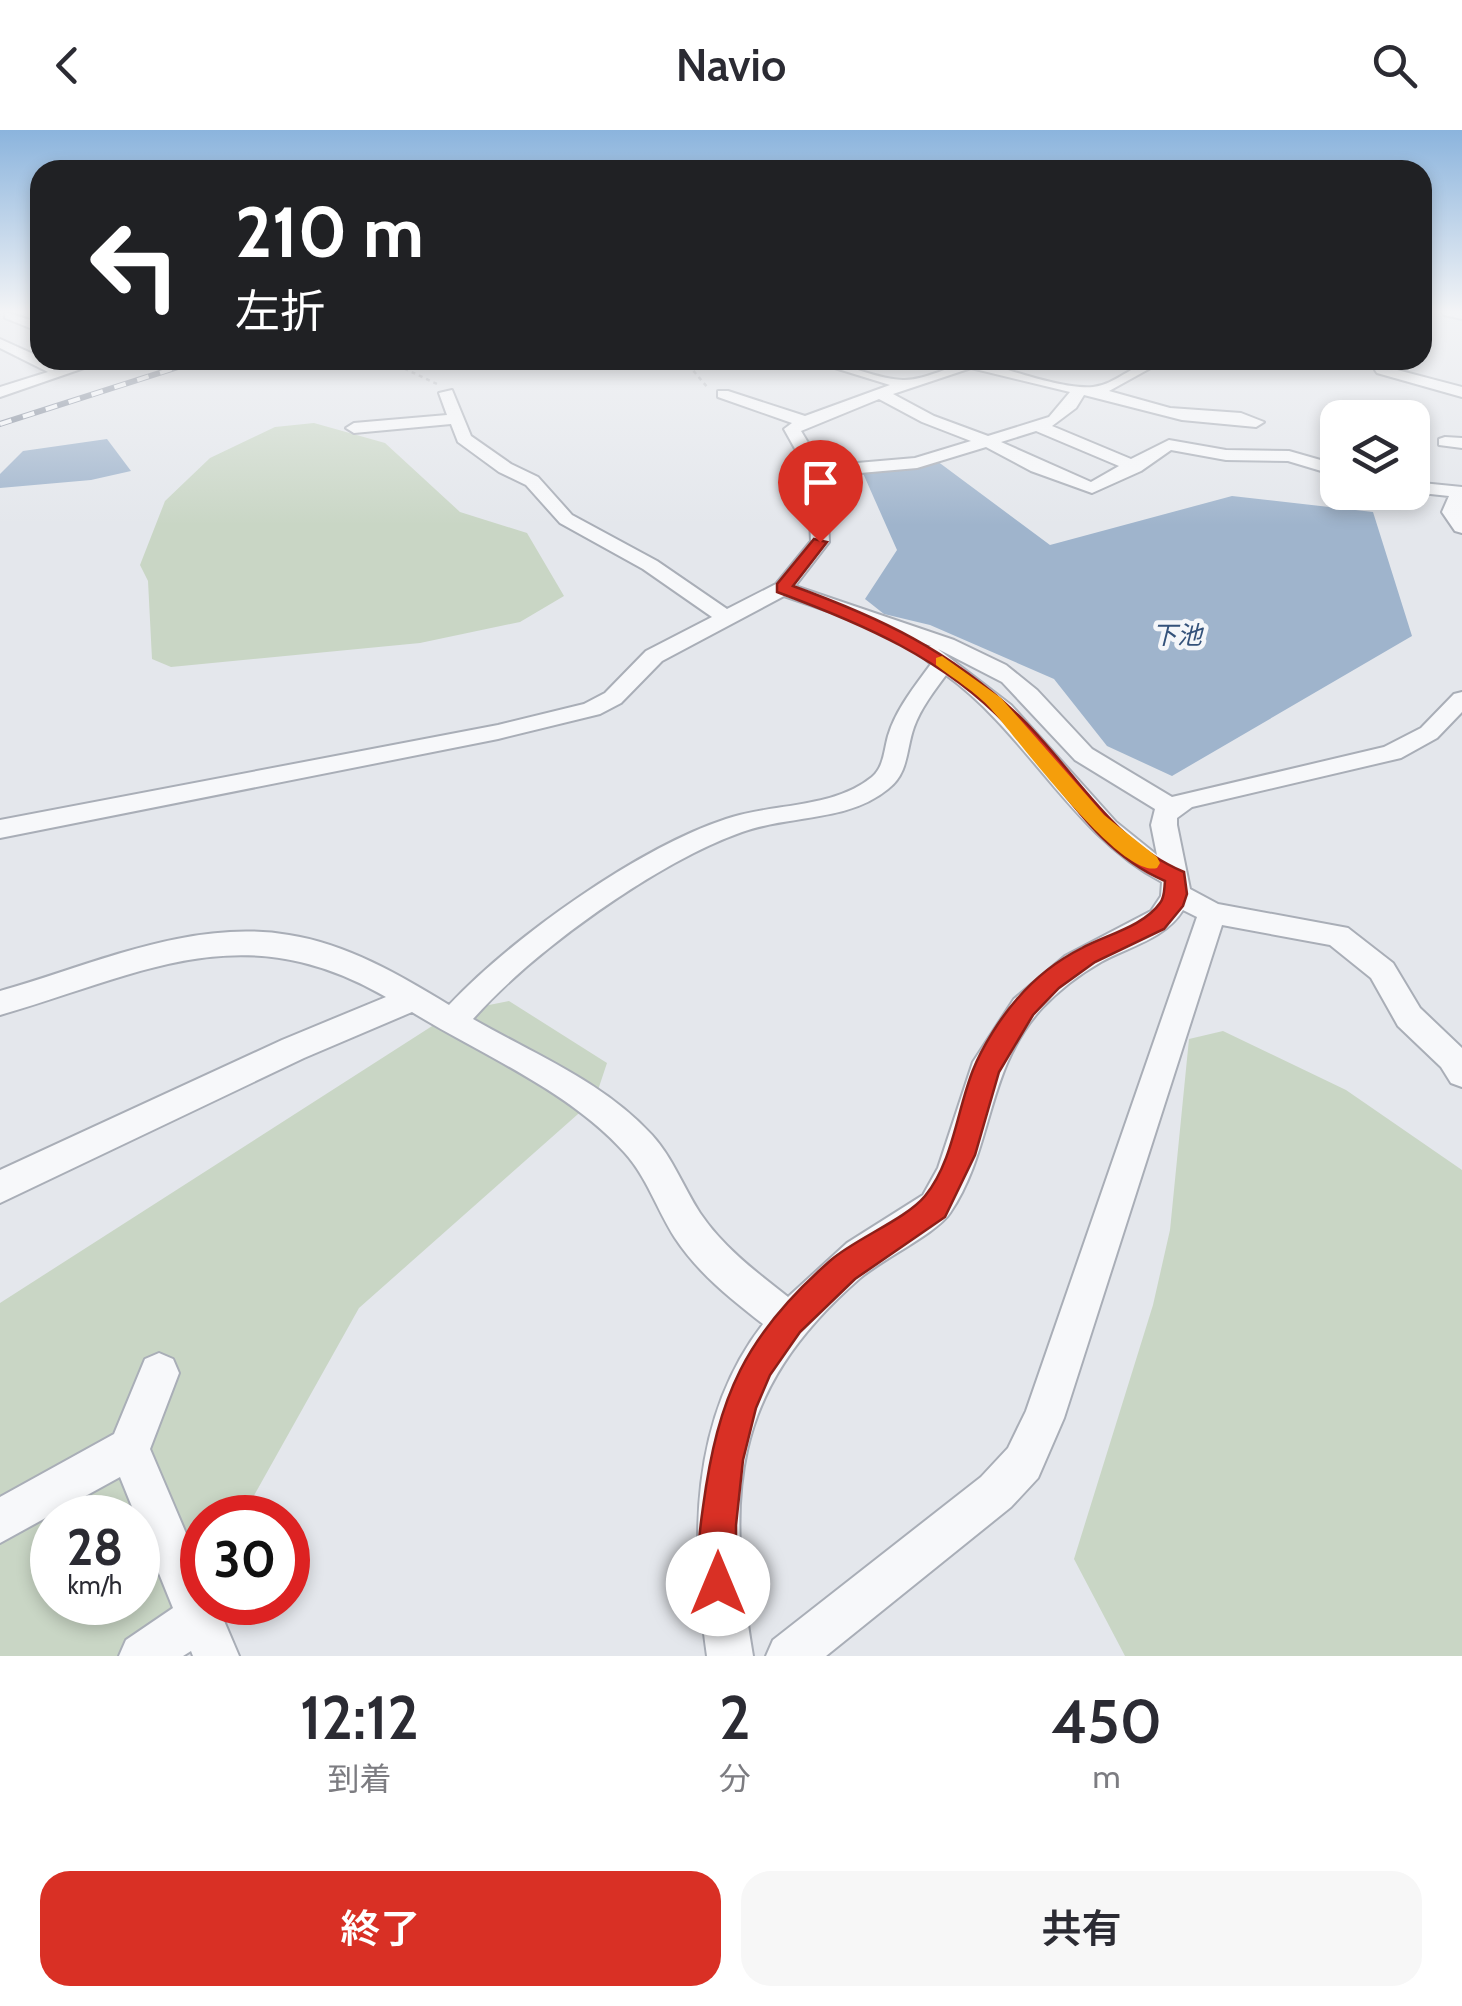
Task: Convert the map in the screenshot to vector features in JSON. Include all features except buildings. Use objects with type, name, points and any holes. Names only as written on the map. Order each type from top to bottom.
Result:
[{"type":"street","points":[[0,392],[26,383]]},
{"type":"street","points":[[899,383],[909,386]]},
{"type":"street","points":[[0,829],[577,713],[613,698],[654,656],[783,588],[820,542],[818,472],[792,430],[803,421],[917,383]]},
{"type":"street","points":[[1054,383],[1172,413],[1211,418],[1237,414],[1256,422]]},
{"type":"street","points":[[1096,392],[1113,383]]},
{"type":"street","points":[[1430,383],[1462,392]]},
{"type":"street","points":[[818,472],[917,463],[1040,427],[1064,414],[1078,390]]},
{"type":"street","points":[[447,393],[464,439],[505,468],[532,481],[566,519],[650,564],[724,617]]},
{"type":"street","points":[[722,394],[803,421]]},
{"type":"street","points":[[882,394],[928,419],[988,440],[1037,466],[1092,488],[1170,445],[1226,455],[1290,456],[1320,465]]},
{"type":"street","points":[[354,428],[456,419]]},
{"type":"street","points":[[1040,427],[1135,467]]},
{"type":"street","points":[[1430,490],[1462,494]]},
{"type":"street","points":[[1462,494],[1453,501],[1451,512],[1462,526]]},
{"type":"street","points":[[783,588],[953,647],[996,668],[1028,688],[1077,748],[1170,807]]},
{"type":"street","points":[[870,620],[944,662],[1015,722],[1096,820],[1212,913],[1338,936],[1383,970],[1410,1017],[1452,1058],[1462,1074]]},
{"type":"street","points":[[452,1022],[484,985],[523,951],[578,912],[695,842],[742,822],[822,805],[862,793],[882,782],[893,768],[903,726],[944,662]]},
{"type":"street","points":[[730,1656],[718,1584],[718,1525],[726,1460],[739,1408],[758,1363],[789,1321],[844,1268],[934,1207],[960,1155],[986,1069],[1024,1008],[1050,981],[1087,956],[1155,922],[1171,906],[1176,886],[1162,828],[1170,807],[1319,767],[1392,753],[1421,739],[1459,712]]},
{"type":"street","points":[[790,1656],[996,1492],[1023,1464],[1044,1418],[1212,913]]},
{"type":"street","points":[[0,1002],[176,952],[232,942],[285,944],[329,956],[412,999],[611,1118],[656,1166],[686,1224],[704,1248],[789,1321]]},
{"type":"street","points":[[0,1187],[293,1049],[412,999]]},
{"type":"street","points":[[0,1522],[129,1449],[160,1373]]},
{"type":"street","points":[[129,1449],[208,1637],[142,1656]]},
{"type":"path","points":[[437,383],[447,393]]},
{"type":"path","points":[[706,383],[722,394]]},
{"type":"green space","points":[[314,423],[385,443],[460,512],[527,533],[564,596],[520,622],[420,643],[171,667],[152,659],[148,581],[140,565],[165,501],[210,458],[275,427]]},
{"type":"green space","points":[[509,1001],[607,1063],[595,1099],[359,1308],[254,1495],[180,1495],[180,1598],[160,1622],[160,1495],[30,1495],[30,1625],[158,1625],[132,1656],[0,1656],[0,1303],[454,1012]]},
{"type":"green space","points":[[1223,1031],[1346,1090],[1462,1170],[1462,1656],[1125,1656],[1074,1559],[1153,1305],[1170,1230],[1189,1039]]},
{"type":"water","points":[[107,439],[131,471],[91,480],[0,488],[0,474],[23,451]]},
{"type":"water","name":"下池","points":[[937,461],[1050,545],[1232,496],[1320,506],[1320,510],[1373,512],[1412,636],[1172,776],[1107,746],[1054,679],[930,625],[884,614],[865,599],[897,550],[862,471],[919,468]]},
{"type":"railway","points":[[0,424],[127,383]]},
{"type":"slow traffic","points":[[942,662],[995,702],[1096,820],[1149,863]]},
{"type":"route","points":[[718,1584],[718,1525],[726,1460],[739,1408],[758,1363],[789,1321],[844,1268],[934,1207],[960,1155],[986,1069],[1024,1008],[1050,981],[1087,956],[1155,922],[1171,906],[1176,894],[1176,877],[1156,869],[1096,820],[1015,722],[970,681],[870,620],[783,588],[820,542]]}]
